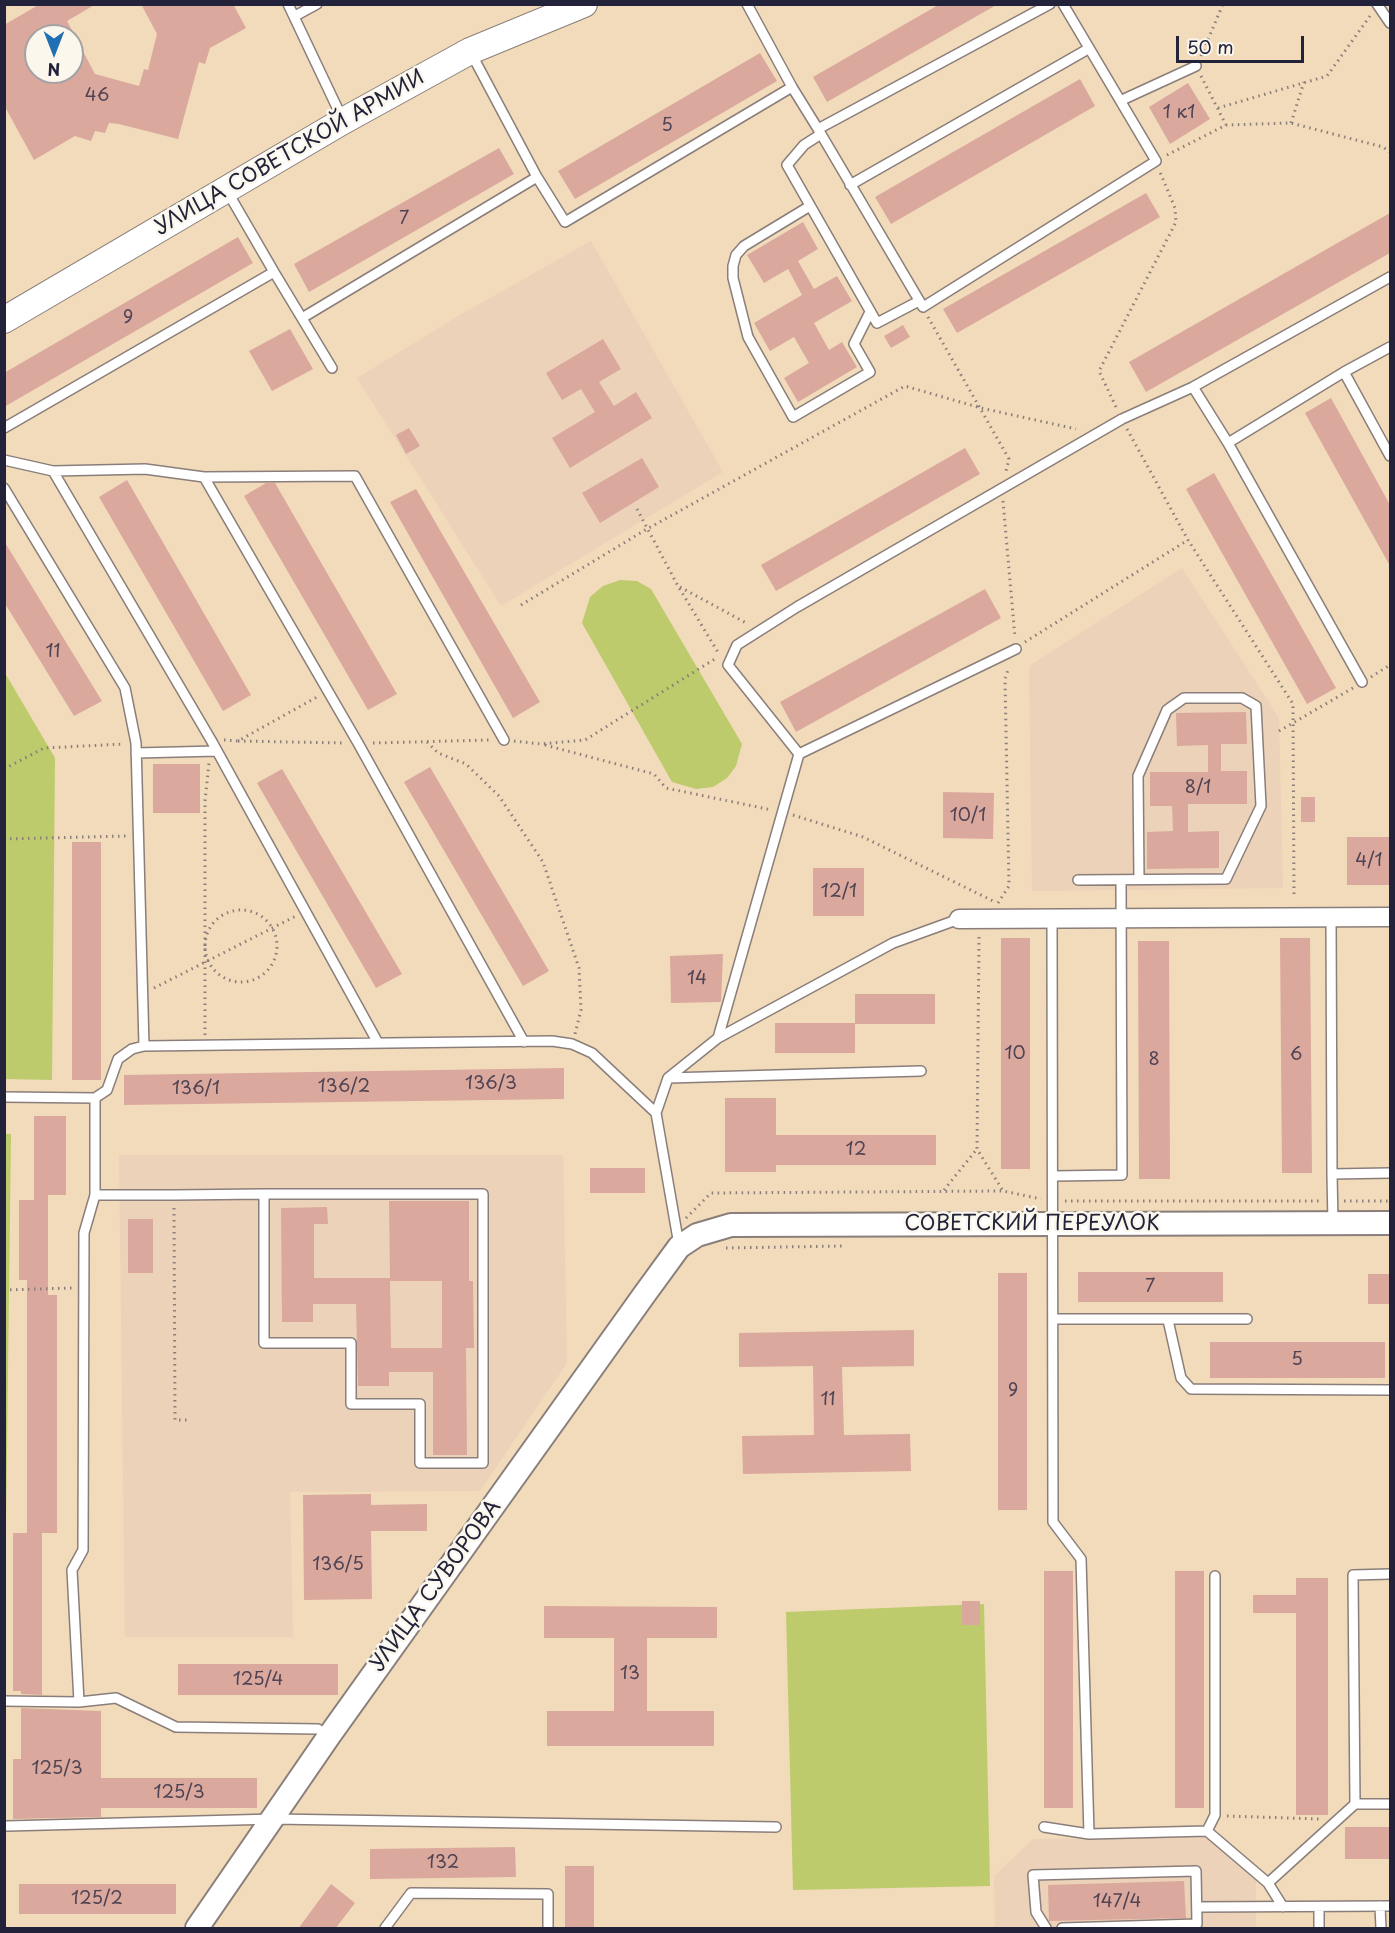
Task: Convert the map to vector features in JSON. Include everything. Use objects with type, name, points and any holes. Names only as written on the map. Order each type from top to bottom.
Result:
[{"type":"main road","name":"УЛИЦА СОВЕТСКОЙ АРМИИ","points":[[4,320],[343,121],[470,51],[584,4]]},
{"type":"street","points":[[959,919],[1390,917]]},
{"type":"street","name":"СОВЕТСКИЙ ПЕРЕУЛОК","points":[[677,1238],[732,1225],[1054,1225],[1332,1212],[1390,1223]]},
{"type":"street","name":"УЛИЦА СУВОРОВА","points":[[197,1929],[677,1238]]},
{"type":"lane","points":[[288,4],[343,121]]},
{"type":"lane","points":[[295,16],[317,4]]},
{"type":"lane","points":[[747,4],[792,87],[921,304]]},
{"type":"lane","points":[[1050,4],[820,132],[804,145],[787,165],[877,323],[921,304],[1156,161],[1122,100],[1088,49],[1063,4]]},
{"type":"lane","points":[[1377,5],[1390,23]]},
{"type":"lane","points":[[850,185],[1088,49]]},
{"type":"lane","points":[[470,51],[537,177],[565,222],[792,87]]},
{"type":"lane","points":[[1122,100],[1196,66]]},
{"type":"lane","points":[[302,318],[537,177]]},
{"type":"lane","points":[[226,189],[332,368]]},
{"type":"lane","points":[[810,206],[744,246],[736,255],[733,266],[738,300],[748,337],[793,417],[870,372],[854,344],[870,312]]},
{"type":"lane","points":[[4,428],[274,272]]},
{"type":"lane","points":[[799,754],[728,665],[737,645],[1122,419],[1193,387],[1390,277]]},
{"type":"lane","points":[[1228,443],[1344,372],[1390,347]]},
{"type":"lane","points":[[1344,372],[1390,456]]},
{"type":"lane","points":[[1193,387],[1228,443],[1362,682]]},
{"type":"lane","points":[[4,460],[52,471],[145,469],[204,477],[355,476],[504,740]]},
{"type":"lane","points":[[52,471],[211,740],[213,751],[378,1043]]},
{"type":"lane","points":[[204,477],[358,743],[524,1042]]},
{"type":"lane","points":[[4,488],[125,688],[136,743],[144,1046]]},
{"type":"lane","points":[[718,1038],[799,754],[1016,649]]},
{"type":"lane","points":[[1078,880],[1226,879],[1261,806],[1256,706],[1242,698],[1184,698],[1167,710],[1138,776],[1139,879]]},
{"type":"lane","points":[[136,753],[213,751]]},
{"type":"lane","points":[[1054,1176],[1122,1175],[1121,880]]},
{"type":"lane","points":[[1331,917],[1332,1212]]},
{"type":"lane","points":[[1052,918],[1053,1522],[1081,1559],[1089,1834]]},
{"type":"lane","points":[[677,1238],[656,1113],[668,1078],[718,1038],[892,943],[959,919]]},
{"type":"lane","points":[[4,1097],[94,1098],[107,1090],[118,1059],[132,1049],[144,1046],[524,1042],[572,1044],[592,1053],[656,1113]]},
{"type":"lane","points":[[668,1078],[921,1071]]},
{"type":"lane","points":[[79,1702],[72,1570],[83,1550],[84,1233],[95,1195],[94,1098]]},
{"type":"lane","points":[[1332,1174],[1390,1173]]},
{"type":"lane","points":[[95,1195],[264,1194],[483,1194],[483,1463],[420,1463],[420,1404],[351,1404],[351,1343],[264,1343],[264,1194]]},
{"type":"lane","points":[[1054,1318],[1168,1320],[1247,1318]]},
{"type":"lane","points":[[1168,1320],[1181,1378],[1191,1389],[1390,1390]]},
{"type":"lane","points":[[1268,1883],[1354,1804],[1353,1575],[1390,1574]]},
{"type":"lane","points":[[1208,1831],[1215,1815],[1215,1576]]},
{"type":"lane","points":[[4,1701],[79,1702],[116,1698],[176,1727],[318,1729],[329,1736]]},
{"type":"lane","points":[[1354,1804],[1390,1804]]},
{"type":"lane","points":[[7,1826],[274,1819],[776,1827]]},
{"type":"lane","points":[[1044,1827],[1089,1834],[1208,1831],[1268,1883],[1283,1907]]},
{"type":"lane","points":[[1046,1929],[1036,1912],[1033,1875],[1196,1871],[1197,1924],[1062,1929]]},
{"type":"lane","points":[[385,1929],[411,1893],[548,1894],[548,1929]]},
{"type":"lane","points":[[1197,1907],[1385,1906],[1381,1929]]},
{"type":"lane","points":[[1319,1907],[1319,1929]]},
{"type":"path","points":[[1223,4],[1196,66],[1226,125]]},
{"type":"path","points":[[1218,108],[1327,76],[1377,5]]},
{"type":"path","points":[[1291,123],[1305,81]]},
{"type":"path","points":[[1294,896],[1293,704],[1188,540],[1122,419],[1100,371],[1176,222],[1175,208],[1156,161],[1226,125],[1291,123],[1383,147],[1390,152]]},
{"type":"path","points":[[921,304],[1009,459],[1002,488],[1016,649],[1188,540]]},
{"type":"path","points":[[522,605],[647,529],[905,386],[981,408],[1096,434]]},
{"type":"path","points":[[637,509],[678,586],[720,656]]},
{"type":"path","points":[[678,586],[760,630]]},
{"type":"path","points":[[1280,731],[1390,665]]},
{"type":"path","points":[[211,740],[238,741],[327,692]]},
{"type":"path","points":[[427,742],[438,753],[466,764],[499,796],[543,862],[579,968],[581,1010],[572,1044]]},
{"type":"path","points":[[4,769],[44,748],[136,743]]},
{"type":"path","points":[[205,1045],[205,801],[213,751]]},
{"type":"path","points":[[4,839],[138,836]]},
{"type":"path","points":[[205,947],[209,928],[215,921],[232,911],[250,911],[267,920],[273,928],[278,946],[277,956],[267,972],[260,978],[242,983],[232,982],[206,963]]},
{"type":"path","points":[[141,994],[305,911]]},
{"type":"path","points":[[944,1190],[977,1149]]},
{"type":"path","points":[[677,1238],[711,1194],[1003,1191],[1054,1202],[1332,1212],[1390,1201]]},
{"type":"path","points":[[174,1195],[175,1420],[191,1420]]},
{"type":"path","points":[[721,1248],[852,1246]]},
{"type":"path","points":[[4,1290],[84,1288]]},
{"type":"path","points":[[1215,1815],[1339,1820]]},
{"type":"shaded area","points":[[591,241],[723,472],[501,606],[357,378],[460,315]]},
{"type":"shaded area","points":[[1182,568],[1279,718],[1283,888],[1032,891],[1029,666]]},
{"type":"shaded area","points":[[119,1155],[563,1155],[567,1363],[480,1491],[290,1492],[293,1637],[125,1637]]},
{"type":"shaded area","points":[[1207,1836],[1256,1880],[1256,1928],[995,1928],[994,1876],[1033,1839]]},
{"type":"green space","points":[[620,580],[637,581],[651,589],[742,744],[736,766],[727,778],[713,787],[696,789],[672,782],[582,623],[590,597],[603,586]]},
{"type":"green space","points":[[5,673],[55,758],[52,1080],[5,1079]]},
{"type":"green space","points":[[4,1134],[11,1134],[5,1605],[4,1605]]},
{"type":"green space","points":[[984,1604],[990,1886],[793,1890],[786,1612]]},
{"type":"building","points":[[40,4],[96,4],[67,21],[69,24],[24,24],[24,84],[84,84],[84,53],[95,74],[139,86],[144,69],[148,70],[157,34],[141,4],[233,4],[246,28],[210,48],[205,64],[199,62],[178,139],[109,123],[105,133],[95,131],[91,141],[75,136],[34,160],[4,105],[4,25]]},
{"type":"building","points":[[940,4],[998,4],[827,102],[813,77]]},
{"type":"building","points":[[760,53],[777,81],[575,199],[558,171]]},
{"type":"building","points":[[1080,79],[1095,106],[891,224],[875,197]]},
{"type":"building","points":[[1188,83],[1210,119],[1170,144],[1149,107]]},
{"type":"building","points":[[499,148],[514,174],[309,292],[294,264]]},
{"type":"building","points":[[1146,193],[1160,217],[957,333],[943,309]]},
{"type":"building","points":[[1390,213],[1390,253],[1146,392],[1129,362]]},
{"type":"building","points":[[803,222],[818,249],[798,261],[814,289],[837,276],[852,301],[814,323],[829,350],[842,342],[857,367],[798,402],[784,378],[809,363],[794,337],[770,351],[754,323],[802,295],[788,269],[764,283],[747,255]]},
{"type":"building","points":[[238,237],[253,263],[4,407],[4,373]]},
{"type":"building","points":[[903,325],[910,337],[891,348],[884,336]]},
{"type":"building","points":[[290,329],[313,369],[272,391],[249,351]]},
{"type":"building","points":[[603,339],[621,369],[599,382],[614,406],[636,392],[652,418],[570,468],[552,438],[595,412],[581,389],[562,400],[546,373]]},
{"type":"building","points":[[1331,398],[1390,505],[1390,566],[1305,413]]},
{"type":"building","points":[[409,428],[420,446],[406,454],[396,435]]},
{"type":"building","points":[[965,448],[980,474],[776,591],[761,565]]},
{"type":"building","points":[[642,458],[659,487],[600,523],[582,493]]},
{"type":"building","points":[[1214,473],[1336,688],[1307,704],[1186,489]]},
{"type":"building","points":[[127,480],[251,695],[223,711],[99,497]]},
{"type":"building","points":[[266,483],[275,483],[397,694],[368,710],[244,496]]},
{"type":"building","points":[[416,489],[540,702],[513,718],[390,502]]},
{"type":"building","points":[[4,541],[102,701],[74,716],[4,602]]},
{"type":"building","points":[[985,589],[1001,618],[796,732],[780,702]]},
{"type":"building","points":[[1246,712],[1247,744],[1221,744],[1221,771],[1247,771],[1247,804],[1188,804],[1188,832],[1219,831],[1219,868],[1147,869],[1147,832],[1173,831],[1172,806],[1150,806],[1150,772],[1208,772],[1208,745],[1177,746],[1176,713]]},
{"type":"building","points":[[153,764],[200,764],[200,813],[153,813]]},
{"type":"building","points":[[430,767],[549,971],[523,986],[404,782]]},
{"type":"building","points":[[282,769],[402,974],[376,988],[257,783]]},
{"type":"building","points":[[943,792],[994,793],[993,839],[943,838]]},
{"type":"building","points":[[1301,797],[1315,797],[1315,822],[1301,822]]},
{"type":"building","points":[[1347,837],[1390,837],[1390,885],[1347,885]]},
{"type":"building","points":[[72,842],[101,842],[101,1080],[72,1080]]},
{"type":"building","points":[[813,868],[864,868],[864,916],[813,916]]},
{"type":"building","points":[[1001,938],[1030,938],[1030,1169],[1001,1169]]},
{"type":"building","points":[[1280,938],[1310,938],[1312,1173],[1282,1173]]},
{"type":"building","points":[[1138,941],[1169,941],[1170,1179],[1139,1179]]},
{"type":"building","points":[[723,954],[721,1002],[671,1003],[670,956]]},
{"type":"building","points":[[855,994],[935,994],[935,1024],[855,1024],[855,1053],[775,1053],[775,1023],[855,1023]]},
{"type":"building","points":[[564,1068],[564,1099],[124,1105],[124,1075]]},
{"type":"building","points":[[725,1098],[776,1098],[776,1135],[936,1135],[936,1165],[776,1165],[776,1172],[725,1172]]},
{"type":"building","points":[[34,1116],[66,1116],[66,1195],[48,1195],[48,1295],[57,1295],[57,1533],[42,1533],[42,1695],[21,1694],[21,1691],[13,1691],[13,1533],[27,1533],[27,1280],[19,1280],[19,1200],[34,1200]]},
{"type":"building","points":[[590,1168],[645,1168],[645,1193],[590,1193]]},
{"type":"building","points":[[389,1201],[469,1201],[469,1281],[473,1281],[474,1348],[466,1348],[467,1455],[433,1455],[433,1372],[389,1372],[389,1386],[358,1386],[356,1304],[313,1304],[313,1322],[282,1322],[281,1208],[327,1207],[328,1224],[314,1224],[314,1278],[390,1278]],"holes":[[[390,1281],[442,1281],[442,1348],[391,1348]]]},
{"type":"building","points":[[128,1219],[153,1219],[153,1273],[128,1273]]},
{"type":"building","points":[[1078,1272],[1223,1272],[1223,1302],[1078,1302]]},
{"type":"building","points":[[998,1273],[1027,1273],[1027,1510],[998,1510]]},
{"type":"building","points":[[1368,1274],[1390,1274],[1390,1304],[1368,1304]]},
{"type":"building","points":[[914,1330],[914,1366],[842,1367],[844,1435],[910,1434],[911,1471],[743,1474],[742,1436],[814,1435],[813,1366],[739,1367],[739,1333]]},
{"type":"building","points":[[1210,1342],[1385,1342],[1385,1378],[1210,1378]]},
{"type":"building","points":[[371,1494],[371,1505],[427,1504],[427,1531],[371,1531],[372,1599],[304,1600],[303,1495]]},
{"type":"building","points":[[1044,1571],[1073,1571],[1073,1808],[1044,1808]]},
{"type":"building","points":[[1175,1571],[1204,1571],[1204,1808],[1175,1808]]},
{"type":"building","points":[[1296,1578],[1328,1578],[1328,1815],[1296,1815],[1296,1613],[1253,1613],[1253,1595],[1296,1595]]},
{"type":"building","points":[[962,1601],[980,1601],[980,1625],[962,1625]]},
{"type":"building","points":[[544,1606],[717,1607],[717,1638],[647,1638],[647,1711],[714,1711],[714,1746],[547,1746],[547,1711],[614,1711],[614,1638],[544,1638]]},
{"type":"building","points":[[178,1664],[338,1664],[338,1695],[178,1695]]},
{"type":"building","points":[[21,1708],[101,1711],[101,1778],[257,1778],[257,1808],[101,1808],[101,1817],[13,1819],[13,1759],[21,1759]]},
{"type":"building","points":[[1345,1827],[1390,1827],[1390,1859],[1345,1859]]},
{"type":"building","points":[[515,1847],[516,1877],[370,1879],[370,1849]]},
{"type":"building","points":[[565,1866],[594,1866],[594,1929],[565,1929]]},
{"type":"building","points":[[1184,1881],[1186,1918],[1049,1921],[1048,1885]]},
{"type":"building","points":[[19,1884],[176,1884],[176,1914],[19,1914]]},
{"type":"building","points":[[331,1884],[355,1903],[335,1929],[298,1929]]}]
